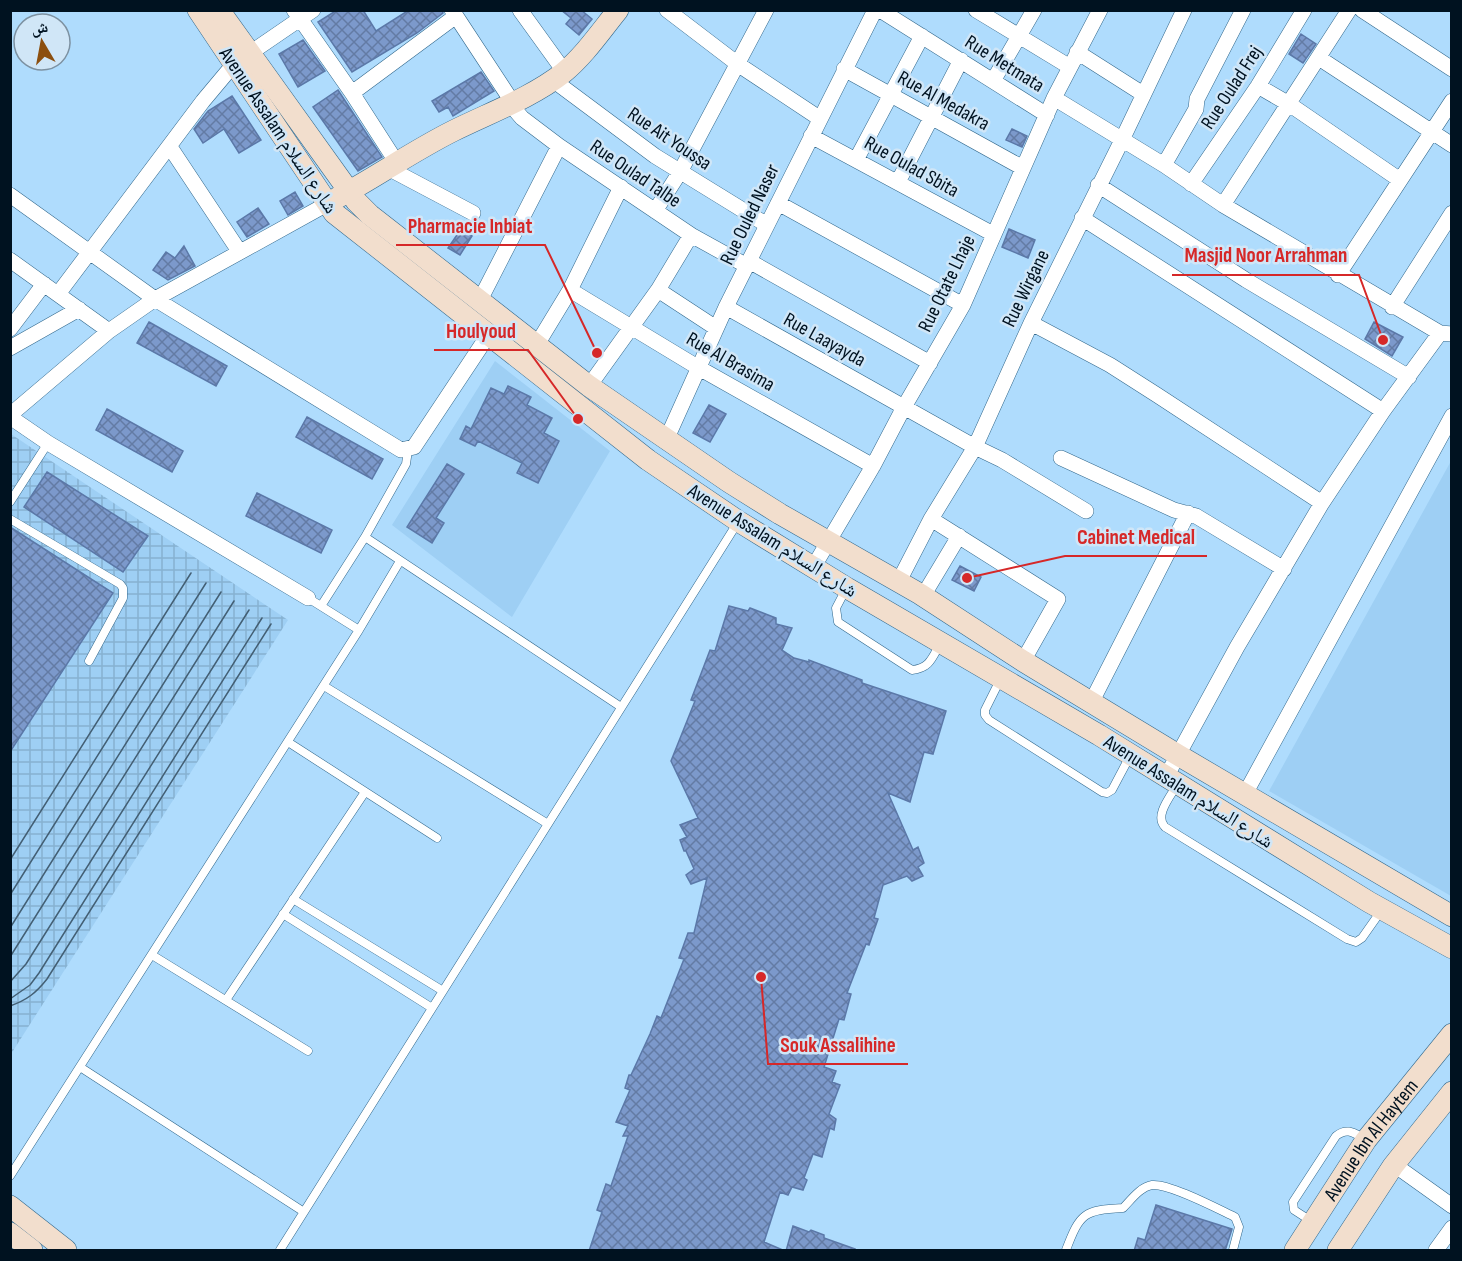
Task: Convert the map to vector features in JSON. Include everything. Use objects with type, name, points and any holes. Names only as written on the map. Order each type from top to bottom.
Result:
[{"type":"street","name":"Avenue Assalam شارع السلام","points":[[198,10],[242,58],[348,192],[370,214],[589,386],[763,503],[898,581],[1023,661],[1178,755],[1452,916]]},
{"type":"street","name":"Avenue Assalam شارع السلام","points":[[219,10],[242,58],[327,204],[353,230],[648,460],[847,588],[1131,755],[1382,909],[1452,948]]},
{"type":"street","points":[[314,602],[48,443],[10,416],[109,331],[155,299],[451,132],[513,103],[559,76],[618,10]]},
{"type":"street","points":[[667,10],[739,65],[819,118]]},
{"type":"street","points":[[655,211],[680,172],[739,65],[766,10]]},
{"type":"street","name":"Rue Ouled Naser","points":[[667,438],[716,328],[875,10]]},
{"type":"street","name":"Rue Metmata","points":[[880,10],[1047,115]]},
{"type":"street","points":[[993,81],[1034,10]]},
{"type":"street","name":"Rue Otate Lhaje","points":[[814,566],[830,542],[963,305],[1054,98],[1100,10]]},
{"type":"street","name":"Rue Wirgane","points":[[898,581],[931,519],[975,447],[1031,323],[1184,10]]},
{"type":"street","points":[[1164,165],[1196,109],[1197,99],[1243,10]]},
{"type":"street","name":"Rue Oulad Frej","points":[[1191,184],[1258,86],[1304,10]]},
{"type":"street","points":[[978,11],[1070,67]]},
{"type":"street","points":[[1223,205],[1351,11],[1452,69]]},
{"type":"street","name":"Rue Ait Youssa","points":[[524,12],[559,76],[634,141],[767,225]]},
{"type":"street","points":[[58,294],[203,101],[242,58],[302,13],[330,65],[352,93],[393,166],[473,213]]},
{"type":"street","points":[[352,93],[454,13]]},
{"type":"street","name":"Rue Oulad Talbe","points":[[454,13],[516,111],[559,146],[691,235],[748,263],[930,363]]},
{"type":"street","points":[[856,160],[922,36]]},
{"type":"street","points":[[1077,52],[1143,94]]},
{"type":"street","points":[[1319,58],[1452,145]]},
{"type":"street","points":[[898,182],[961,60]]},
{"type":"street","name":"Rue Al Medakra","points":[[844,69],[1023,168]]},
{"type":"street","points":[[1258,86],[1289,104],[1400,180]]},
{"type":"street","points":[[1054,98],[1338,275],[1392,307],[1446,334],[1383,411],[1322,503],[1237,647],[1178,755],[1172,781]]},
{"type":"street","points":[[1338,275],[1452,101]]},
{"type":"street","name":"Rue Oulad Sbita","points":[[811,135],[993,234]]},
{"type":"street","points":[[480,300],[559,146]]},
{"type":"street","points":[[170,147],[239,251]]},
{"type":"street","points":[[1098,184],[1246,280],[1409,377]]},
{"type":"street","points":[[536,346],[570,290],[621,187]]},
{"type":"street","points":[[10,195],[155,299],[401,450],[414,447],[489,334]]},
{"type":"street","points":[[778,203],[963,305]]},
{"type":"street","points":[[1392,307],[1452,213]]},
{"type":"street","points":[[1082,218],[1383,411]]},
{"type":"street","points":[[589,386],[658,291],[691,235]]},
{"type":"street","points":[[10,260],[109,331]]},
{"type":"street","points":[[10,329],[44,284]]},
{"type":"street","name":"Rue Al Brasima","points":[[570,290],[699,368],[873,466]]},
{"type":"street","points":[[658,291],[716,328]]},
{"type":"street","name":"Rue Laayayda","points":[[726,308],[1002,460],[1086,511]]},
{"type":"street","points":[[10,348],[79,309]]},
{"type":"street","points":[[1031,323],[1110,365],[1322,503]]},
{"type":"street","points":[[1245,794],[1452,416]]},
{"type":"street","points":[[1061,458],[1174,510],[1196,516],[1284,569]]},
{"type":"street","points":[[1092,702],[1188,513]]},
{"type":"street","points":[[931,519],[1058,599],[1023,661]]},
{"type":"street","points":[[904,621],[959,536]]},
{"type":"street","name":"Avenue Ibn Al Haytem","points":[[1295,1251],[1366,1140],[1452,1034]]},
{"type":"street","name":"Avenue Ibn Al Haytem","points":[[1338,1251],[1393,1166],[1452,1092]]},
{"type":"street","points":[[1393,1166],[1452,1206]]},
{"type":"street","points":[[10,1206],[66,1251]]},
{"type":"street","points":[[1436,1251],[1452,1228]]},
{"type":"street","points":[[10,1233],[32,1251]]},
{"type":"lane","points":[[10,502],[48,443]]},
{"type":"lane","points":[[359,630],[314,602],[365,537],[405,464],[408,450]]},
{"type":"lane","points":[[10,519],[120,584],[123,588],[123,598],[89,661]]},
{"type":"lane","points":[[280,1251],[738,520]]},
{"type":"lane","points":[[365,537],[621,707]]},
{"type":"lane","points":[[10,1176],[324,686],[400,561]]},
{"type":"lane","points":[[847,588],[836,608],[838,622],[912,670],[922,669],[928,665],[941,642]]},
{"type":"lane","points":[[1000,678],[985,710],[985,715],[989,720],[1102,792],[1112,790],[1131,755]]},
{"type":"lane","points":[[324,686],[548,824]]},
{"type":"lane","points":[[288,742],[437,838]]},
{"type":"lane","points":[[1172,781],[1160,816],[1161,823],[1165,827],[1337,933],[1356,942],[1362,938],[1382,909]]},
{"type":"lane","points":[[226,1000],[365,792]]},
{"type":"lane","points":[[293,899],[443,991]]},
{"type":"lane","points":[[283,914],[432,1008]]},
{"type":"lane","points":[[152,955],[308,1051]]},
{"type":"lane","points":[[80,1067],[304,1212]]},
{"type":"lane","points":[[1066,1251],[1074,1229],[1083,1216],[1094,1210],[1123,1208],[1143,1189],[1153,1185],[1166,1186],[1235,1217],[1239,1227],[1233,1251]]},
{"type":"shaded area","points":[[495,361],[610,451],[512,617],[392,525]]},
{"type":"shaded area","points":[[11,434],[288,620],[11,1054]]},
{"type":"shaded area","points":[[1451,461],[1451,896],[1269,791]]},
{"type":"building","points":[[337,10],[363,10],[376,31],[409,10],[442,10],[443,13],[417,33],[352,72],[318,22]]},
{"type":"building","points":[[561,10],[581,10],[592,19],[579,35],[566,24],[571,18]]},
{"type":"building","points":[[1301,34],[1316,44],[1303,63],[1289,54]]},
{"type":"building","points":[[303,40],[325,71],[298,87],[279,54]]},
{"type":"building","points":[[481,72],[494,91],[453,116],[448,107],[439,112],[432,101]]},
{"type":"building","points":[[338,90],[382,157],[358,171],[313,107]]},
{"type":"building","points":[[232,96],[261,140],[239,153],[224,129],[203,143],[194,129],[208,111]]},
{"type":"building","points":[[1012,129],[1027,136],[1022,147],[1006,140]]},
{"type":"building","points":[[295,192],[303,206],[288,215],[280,201]]},
{"type":"building","points":[[258,208],[269,224],[247,237],[237,222]]},
{"type":"building","points":[[461,229],[472,236],[460,255],[448,248]]},
{"type":"building","points":[[1009,229],[1035,240],[1028,258],[1002,247]]},
{"type":"building","points":[[184,246],[195,266],[168,280],[153,270],[166,252],[175,258]]},
{"type":"building","points":[[149,322],[227,366],[216,386],[137,343]]},
{"type":"building","points":[[1374,322],[1403,337],[1392,356],[1365,339]]},
{"type":"building","points":[[508,386],[531,397],[527,405],[552,418],[544,433],[559,441],[538,483],[517,473],[522,463],[478,441],[475,446],[460,439],[466,426],[471,429],[491,388],[504,394]]},
{"type":"building","points":[[709,405],[726,414],[710,442],[693,433]]},
{"type":"building","points":[[107,409],[183,451],[172,472],[96,430]]},
{"type":"building","points":[[307,417],[383,459],[372,479],[296,437]]},
{"type":"building","points":[[447,464],[464,474],[436,518],[444,523],[432,543],[407,527]]},
{"type":"building","points":[[47,472],[148,536],[123,572],[24,507]]},
{"type":"building","points":[[257,493],[332,530],[321,553],[246,516]]},
{"type":"building","points":[[10,527],[113,593],[10,752]]},
{"type":"building","points":[[960,566],[981,577],[974,591],[952,580]]},
{"type":"building","points":[[729,606],[748,611],[750,608],[776,618],[776,624],[792,628],[782,650],[794,658],[809,662],[809,660],[862,680],[862,683],[946,711],[933,754],[924,752],[910,802],[888,793],[913,850],[918,847],[924,863],[918,867],[923,876],[912,881],[907,876],[883,885],[874,918],[878,919],[847,993],[851,994],[844,1020],[839,1019],[824,1067],[836,1071],[832,1082],[840,1085],[829,1114],[836,1119],[834,1130],[830,1128],[822,1157],[813,1154],[804,1178],[807,1180],[803,1190],[792,1187],[788,1195],[780,1192],[764,1242],[785,1251],[589,1251],[602,1212],[597,1210],[606,1184],[611,1186],[628,1136],[623,1136],[628,1126],[616,1122],[630,1090],[625,1088],[629,1075],[631,1075],[657,1016],[661,1018],[684,959],[679,958],[688,933],[694,933],[707,878],[691,884],[686,875],[694,869],[680,840],[687,837],[680,825],[698,818],[671,761],[695,701],[691,700],[710,650],[715,651]]},
{"type":"building","points":[[1156,1205],[1232,1229],[1225,1251],[1134,1251],[1138,1238],[1145,1240]]},
{"type":"building","points":[[793,1226],[809,1232],[811,1230],[824,1235],[824,1238],[855,1249],[854,1251],[786,1251]]},
{"type":"tram line","points":[[10,860],[191,573]]},
{"type":"tram line","points":[[10,895],[206,583]]},
{"type":"tram line","points":[[10,928],[221,592]]},
{"type":"tram line","points":[[10,957],[234,601]]},
{"type":"tram line","points":[[10,982],[26,964],[249,610]]},
{"type":"tram line","points":[[10,999],[30,985],[39,973],[262,618]]},
{"type":"tram line","points":[[10,1006],[31,996],[47,979],[271,624]]},
{"type":"place","name":"Masjid Noor Arrahman","points":[[1383,340]]},
{"type":"place","name":"Pharmacie Inbiat","points":[[597,353]]},
{"type":"place","name":"Houlyoud","points":[[578,419]]},
{"type":"place","name":"Cabinet Medical","points":[[967,578]]},
{"type":"place","name":"Souk Assalihine","points":[[761,977]]}]
